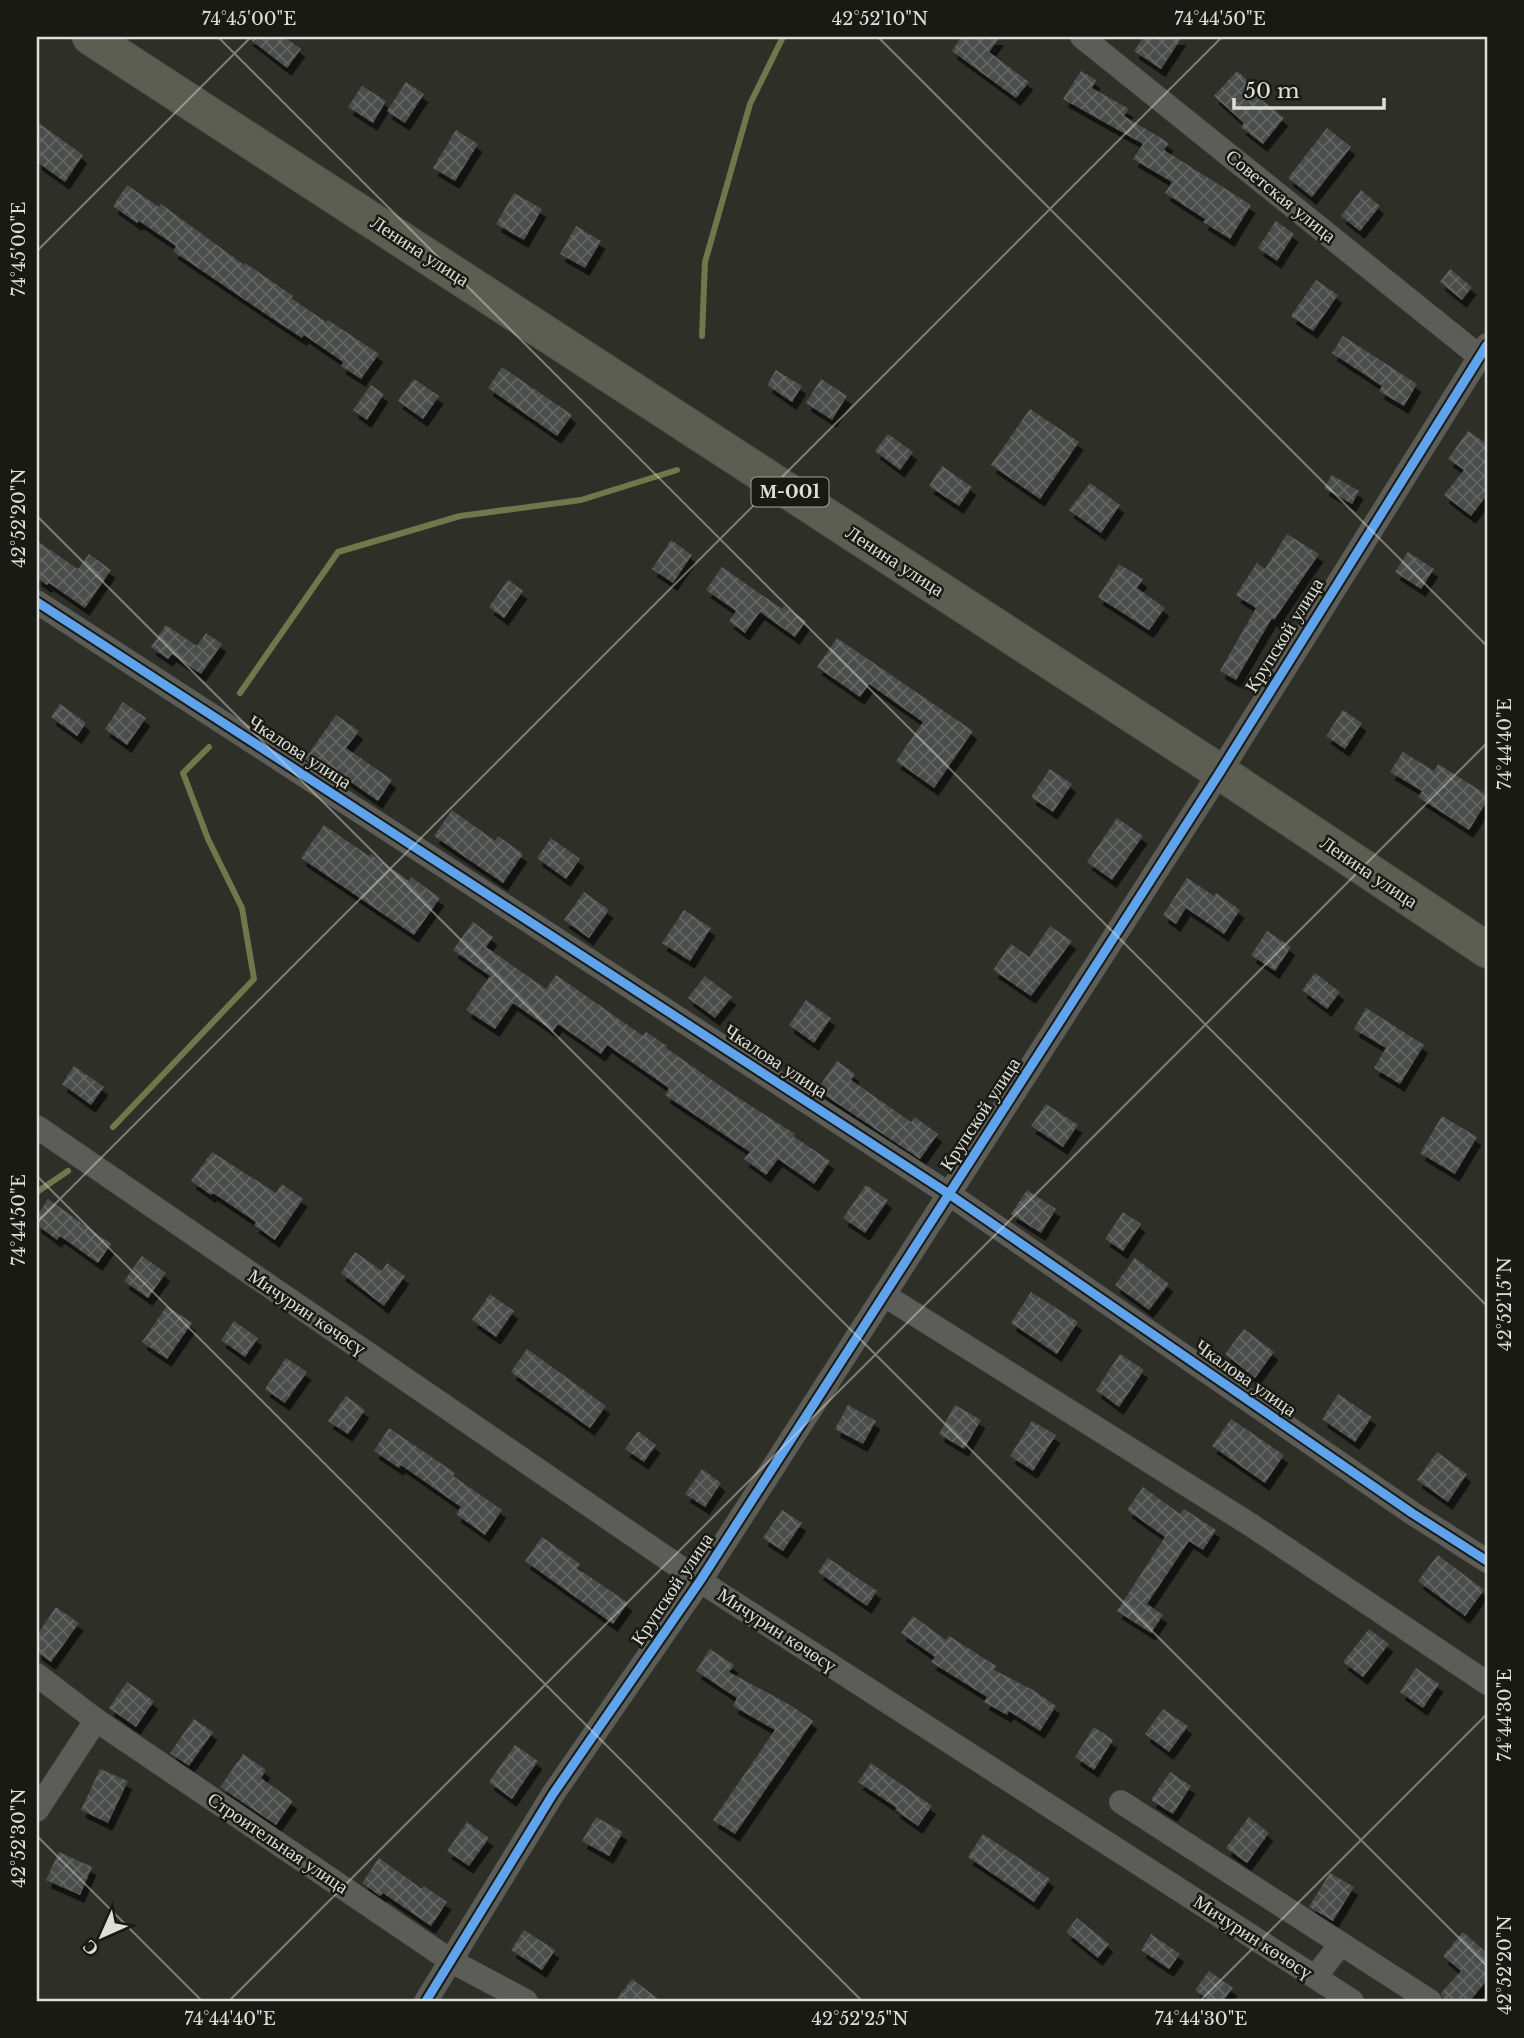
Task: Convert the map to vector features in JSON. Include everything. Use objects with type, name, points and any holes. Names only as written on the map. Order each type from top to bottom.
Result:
[{"type":"main road","name":"Ленина улица","points":[[90,37],[1220,772],[1487,950]]},
{"type":"street","name":"Советская улица","points":[[1082,37],[1483,351]]},
{"type":"street","name":"Крупской улица","points":[[425,2001],[553,1794],[701,1581],[1220,772],[1483,351]]},
{"type":"street","name":"Чкалова улица","points":[[37,602],[949,1194],[1400,1505],[1487,1561]]},
{"type":"street","name":"Мичурин көчөсү","points":[[40,1135],[701,1581],[1352,2001]]},
{"type":"street","points":[[884,1295],[1251,1525],[1487,1682]]},
{"type":"street","name":"Строительная улица","points":[[37,1675],[96,1720],[451,1961],[526,2001]]},
{"type":"street","points":[[37,1811],[96,1720]]},
{"type":"street","points":[[1121,1802],[1430,2001]]},
{"type":"street","points":[[1315,1977],[1341,1944]]},
{"type":"building","points":[[247,37],[284,37],[301,49],[287,68]]},
{"type":"building","points":[[961,37],[1000,37],[989,52],[1029,82],[1016,98],[952,51]]},
{"type":"building","points":[[1144,37],[1182,37],[1161,69],[1134,51]]},
{"type":"building","points":[[1081,71],[1096,80],[1092,88],[1129,109],[1124,116],[1169,143],[1164,150],[1251,205],[1230,239],[1165,193],[1172,182],[1133,159],[1143,144],[1063,99]]},
{"type":"building","points":[[1237,71],[1252,84],[1248,89],[1284,118],[1263,144],[1241,127],[1244,123],[1214,96]]},
{"type":"building","points":[[406,82],[424,94],[405,123],[387,111]]},
{"type":"building","points":[[362,86],[386,101],[373,123],[348,107]]},
{"type":"building","points":[[37,122],[83,155],[65,182],[37,162]]},
{"type":"building","points":[[1327,128],[1351,147],[1312,197],[1288,178]]},
{"type":"building","points":[[456,130],[478,144],[455,181],[433,168]]},
{"type":"building","points":[[127,185],[159,207],[161,204],[244,265],[245,263],[293,296],[291,298],[379,354],[361,379],[341,366],[343,362],[304,335],[302,338],[276,321],[173,251],[176,246],[113,206]]},
{"type":"building","points":[[1361,190],[1380,206],[1360,231],[1341,216]]},
{"type":"building","points":[[514,193],[542,209],[524,240],[496,224]]},
{"type":"building","points":[[1276,221],[1294,234],[1277,261],[1258,248]]},
{"type":"building","points":[[576,226],[601,241],[585,268],[560,254]]},
{"type":"building","points":[[1450,269],[1472,287],[1462,300],[1440,282]]},
{"type":"building","points":[[1316,280],[1338,295],[1313,331],[1291,316]]},
{"type":"building","points":[[1343,336],[1417,384],[1404,406],[1379,391],[1382,386],[1332,353]]},
{"type":"building","points":[[502,367],[572,415],[557,436],[488,388]]},
{"type":"building","points":[[776,370],[802,386],[792,402],[767,385]]},
{"type":"building","points":[[414,379],[439,396],[423,419],[398,401]]},
{"type":"building","points":[[821,379],[847,396],[832,420],[806,403]]},
{"type":"building","points":[[371,385],[384,394],[367,420],[353,410]]},
{"type":"building","points":[[1030,409],[1079,442],[1040,499],[991,465]]},
{"type":"building","points":[[1468,431],[1487,444],[1487,495],[1471,516],[1444,495],[1464,470],[1448,459]]},
{"type":"building","points":[[888,434],[913,452],[900,470],[875,451]]},
{"type":"building","points":[[942,466],[972,487],[959,506],[929,486]]},
{"type":"building","points":[[1332,475],[1359,491],[1352,504],[1324,488]]},
{"type":"building","points":[[1090,483],[1120,505],[1101,533],[1069,510]]},
{"type":"building","points":[[1287,534],[1319,554],[1274,620],[1272,618],[1236,680],[1220,671],[1256,608],[1236,595],[1257,563],[1265,569]]},
{"type":"building","points":[[671,540],[692,555],[673,583],[652,569]]},
{"type":"building","points":[[37,541],[78,569],[89,554],[111,570],[85,608],[49,583],[47,585],[37,578]]},
{"type":"building","points":[[1408,552],[1434,569],[1421,589],[1395,572]]},
{"type":"building","points":[[1119,564],[1143,579],[1137,588],[1165,608],[1149,630],[1098,597]]},
{"type":"building","points":[[722,567],[782,609],[784,606],[806,621],[795,637],[760,612],[745,633],[729,621],[736,611],[706,590]]},
{"type":"building","points":[[508,580],[523,591],[504,618],[489,607]]},
{"type":"building","points":[[166,625],[197,646],[206,633],[222,644],[201,674],[172,654],[168,659],[151,647]]},
{"type":"building","points":[[837,638],[973,731],[934,788],[896,761],[923,722],[869,684],[860,697],[817,667]]},
{"type":"building","points":[[123,702],[146,718],[127,745],[105,729]]},
{"type":"building","points":[[60,704],[86,723],[77,736],[51,717]]},
{"type":"building","points":[[1343,710],[1362,723],[1345,749],[1326,736]]},
{"type":"building","points":[[336,715],[359,731],[346,748],[392,780],[378,801],[332,769],[328,774],[305,759]]},
{"type":"building","points":[[1403,752],[1434,771],[1438,764],[1487,795],[1487,801],[1469,830],[1418,797],[1422,791],[1390,772]]},
{"type":"building","points":[[1050,769],[1072,784],[1053,812],[1031,797]]},
{"type":"building","points":[[452,810],[495,841],[498,836],[523,854],[503,883],[434,836]]},
{"type":"building","points":[[1117,818],[1143,836],[1112,880],[1087,862]]},
{"type":"building","points":[[324,825],[409,881],[411,877],[440,898],[414,935],[301,858]]},
{"type":"building","points":[[551,838],[580,859],[566,879],[537,858]]},
{"type":"building","points":[[1187,878],[1214,896],[1216,893],[1240,910],[1224,934],[1186,908],[1176,924],[1163,915]]},
{"type":"building","points":[[584,892],[609,910],[589,938],[564,920]]},
{"type":"building","points":[[684,910],[711,928],[690,961],[662,943]]},
{"type":"building","points":[[473,922],[493,937],[486,947],[546,989],[556,975],[643,1036],[646,1032],[729,1092],[795,1134],[793,1136],[830,1161],[814,1184],[778,1159],[766,1175],[744,1159],[750,1152],[665,1095],[669,1088],[607,1045],[601,1054],[558,1024],[553,1031],[513,1003],[495,1029],[466,1010],[490,976],[453,950]]},
{"type":"building","points":[[1050,926],[1072,941],[1031,996],[993,970],[1011,944],[1029,957]]},
{"type":"building","points":[[1267,931],[1291,947],[1275,971],[1251,955]]},
{"type":"building","points":[[1315,973],[1340,992],[1327,1009],[1302,990]]},
{"type":"building","points":[[705,976],[732,997],[715,1018],[688,998]]},
{"type":"building","points":[[806,1000],[831,1018],[814,1043],[789,1025]]},
{"type":"building","points":[[1366,1008],[1424,1045],[1400,1084],[1374,1068],[1386,1048],[1354,1029]]},
{"type":"building","points":[[837,1061],[855,1074],[851,1080],[911,1122],[915,1117],[938,1134],[920,1159],[817,1090]]},
{"type":"building","points":[[74,1066],[104,1087],[91,1105],[62,1084]]},
{"type":"building","points":[[1046,1104],[1078,1125],[1063,1147],[1031,1126]]},
{"type":"building","points":[[1442,1116],[1477,1137],[1455,1174],[1420,1153]]},
{"type":"building","points":[[212,1152],[276,1193],[282,1184],[303,1199],[275,1240],[254,1225],[256,1222],[191,1181]]},
{"type":"building","points":[[866,1185],[888,1200],[865,1233],[843,1218]]},
{"type":"building","points":[[1027,1190],[1056,1209],[1041,1233],[1011,1214]]},
{"type":"building","points":[[48,1199],[111,1244],[98,1263],[60,1236],[57,1240],[37,1225],[37,1216]]},
{"type":"building","points":[[1123,1212],[1141,1224],[1123,1251],[1105,1239]]},
{"type":"building","points":[[355,1252],[382,1271],[387,1263],[405,1276],[384,1306],[341,1273]]},
{"type":"building","points":[[142,1256],[166,1273],[148,1298],[124,1281]]},
{"type":"building","points":[[1135,1258],[1169,1284],[1149,1310],[1115,1285]]},
{"type":"building","points":[[1031,1292],[1078,1322],[1057,1354],[1011,1323]]},
{"type":"building","points":[[490,1294],[514,1311],[496,1337],[472,1320]]},
{"type":"building","points":[[167,1306],[192,1323],[167,1359],[142,1342]]},
{"type":"building","points":[[234,1321],[258,1338],[245,1357],[221,1340]]},
{"type":"building","points":[[1244,1329],[1274,1352],[1255,1378],[1225,1354]]},
{"type":"building","points":[[527,1349],[606,1406],[590,1428],[511,1372]]},
{"type":"building","points":[[1120,1354],[1144,1370],[1119,1407],[1096,1390]]},
{"type":"building","points":[[286,1358],[307,1372],[285,1403],[265,1389]]},
{"type":"building","points":[[1338,1394],[1372,1417],[1355,1442],[1322,1419]]},
{"type":"building","points":[[346,1396],[365,1410],[348,1434],[328,1421]]},
{"type":"building","points":[[848,1405],[876,1421],[863,1444],[835,1429]]},
{"type":"building","points":[[955,1405],[981,1420],[964,1449],[939,1434]]},
{"type":"building","points":[[1231,1419],[1284,1455],[1265,1483],[1212,1446]]},
{"type":"building","points":[[1032,1421],[1056,1435],[1033,1471],[1010,1456]]},
{"type":"building","points":[[389,1428],[455,1473],[453,1476],[502,1510],[485,1535],[456,1514],[461,1507],[401,1465],[399,1468],[374,1451]]},
{"type":"building","points":[[638,1431],[656,1445],[644,1462],[625,1449]]},
{"type":"building","points":[[1437,1452],[1467,1474],[1448,1502],[1417,1480]]},
{"type":"building","points":[[702,1469],[721,1483],[705,1507],[685,1494]]},
{"type":"building","points":[[1143,1487],[1180,1514],[1184,1509],[1216,1530],[1203,1550],[1189,1541],[1147,1604],[1163,1615],[1151,1633],[1117,1611],[1165,1537],[1127,1510]]},
{"type":"building","points":[[782,1510],[802,1523],[783,1551],[763,1538]]},
{"type":"building","points":[[542,1537],[580,1564],[577,1568],[628,1603],[613,1624],[525,1561]]},
{"type":"building","points":[[1438,1555],[1484,1590],[1465,1616],[1418,1581]]},
{"type":"building","points":[[828,1558],[877,1591],[867,1606],[818,1572]]},
{"type":"building","points":[[56,1607],[79,1623],[51,1662],[37,1652],[37,1635]]},
{"type":"building","points":[[913,1616],[946,1640],[949,1636],[996,1666],[994,1670],[1033,1690],[1056,1706],[1040,1731],[1009,1711],[1007,1715],[984,1702],[987,1697],[931,1662],[935,1657],[901,1633]]},
{"type":"building","points":[[1369,1629],[1389,1644],[1363,1677],[1343,1662]]},
{"type":"building","points":[[710,1649],[734,1665],[729,1672],[792,1706],[813,1721],[735,1834],[713,1820],[775,1730],[733,1706],[737,1698],[696,1671]]},
{"type":"building","points":[[1416,1668],[1439,1684],[1423,1708],[1400,1692]]},
{"type":"building","points":[[127,1682],[154,1701],[136,1727],[109,1708]]},
{"type":"building","points":[[1163,1709],[1188,1726],[1169,1752],[1145,1734]]},
{"type":"building","points":[[194,1719],[213,1732],[189,1766],[170,1753]]},
{"type":"building","points":[[1094,1727],[1113,1740],[1094,1770],[1075,1757]]},
{"type":"building","points":[[515,1745],[538,1761],[512,1799],[489,1782]]},
{"type":"building","points":[[243,1754],[266,1770],[261,1778],[293,1801],[276,1825],[220,1787]]},
{"type":"building","points":[[871,1763],[932,1806],[918,1826],[858,1782]]},
{"type":"building","points":[[100,1769],[128,1781],[108,1823],[81,1810]]},
{"type":"building","points":[[1170,1772],[1191,1786],[1173,1814],[1151,1800]]},
{"type":"building","points":[[596,1817],[623,1832],[609,1856],[582,1841]]},
{"type":"building","points":[[1249,1817],[1269,1833],[1247,1863],[1226,1848]]},
{"type":"building","points":[[467,1822],[489,1838],[469,1866],[447,1851]]},
{"type":"building","points":[[983,1834],[1050,1879],[1034,1902],[968,1857]]},
{"type":"building","points":[[59,1852],[92,1867],[80,1895],[46,1880]]},
{"type":"building","points":[[379,1858],[422,1889],[424,1886],[447,1902],[431,1926],[383,1893],[380,1896],[362,1883]]},
{"type":"building","points":[[1330,1873],[1354,1887],[1333,1921],[1309,1907]]},
{"type":"building","points":[[1077,1918],[1109,1944],[1098,1958],[1066,1932]]},
{"type":"building","points":[[524,1930],[555,1950],[542,1970],[511,1950]]},
{"type":"building","points":[[1463,1932],[1487,1953],[1487,1980],[1470,2001],[1444,2001],[1441,1993],[1461,1971],[1443,1956]]},
{"type":"building","points":[[1151,1934],[1180,1954],[1169,1969],[1141,1950]]},
{"type":"building","points":[[1209,1971],[1233,1988],[1223,2001],[1210,2001],[1195,1990]]},
{"type":"building","points":[[632,1979],[661,2001],[615,2001]]},
{"type":"waterway","points":[[702,336],[705,262],[750,104],[783,37]]},
{"type":"waterway","points":[[240,693],[338,552],[460,516],[581,500],[677,470]]},
{"type":"waterway","points":[[113,1127],[254,979],[242,908],[208,839],[183,773],[209,747]]},
{"type":"waterway","points":[[37,1192],[68,1171]]},
{"type":"cycle path","points":[[426,2001],[553,1794],[700,1581],[1220,772],[1487,345]]},
{"type":"cycle path","points":[[37,602],[949,1194],[1412,1513],[1487,1561]]}]
